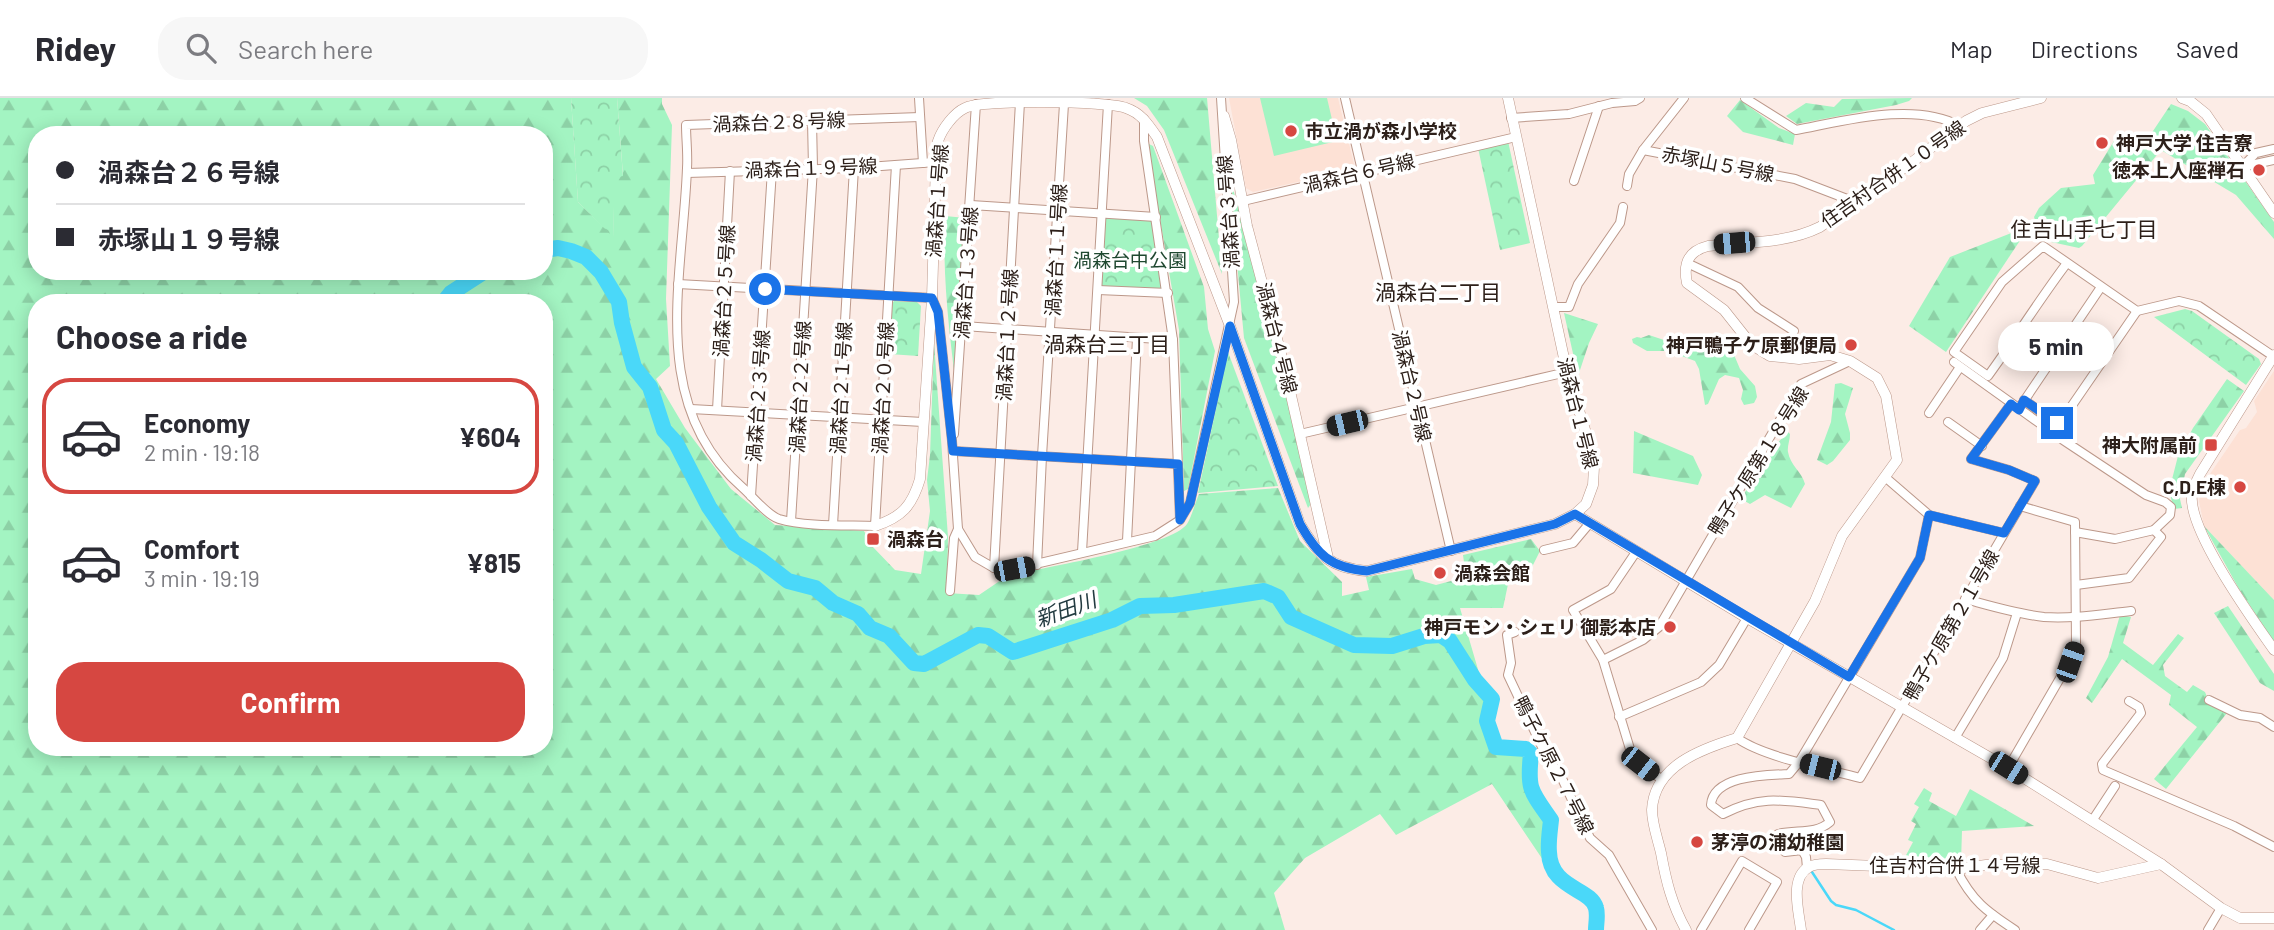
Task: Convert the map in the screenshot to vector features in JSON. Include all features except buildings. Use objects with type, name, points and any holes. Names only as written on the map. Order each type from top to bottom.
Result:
[{"type":"street","points":[[919,98],[923,163]]},
{"type":"street","name":"渦森台３号線","points":[[1180,520],[1190,503],[1234,302],[1221,98]]},
{"type":"street","name":"渦森台２号線","points":[[1345,98],[1451,551]]},
{"type":"street","name":"渦森台１号線","points":[[1508,98],[1567,372],[1594,467],[1593,485],[1586,504],[1575,514]]},
{"type":"street","points":[[1511,118],[1569,114],[1618,100],[1635,101],[1640,98]]},
{"type":"street","name":"赤塚山５号線","points":[[1684,98],[1643,150],[1795,179],[1855,202]]},
{"type":"street","points":[[1745,98],[1796,130],[1893,113],[1924,116],[1960,126]]},
{"type":"street","name":"住吉村合併１０号線","points":[[1687,263],[1689,257],[1701,248],[1787,239],[1820,227],[1982,113],[2041,98]]},
{"type":"street","points":[[2182,98],[2206,114],[2274,213]]},
{"type":"street","name":"渦森台１２号線","points":[[994,568],[1020,102]]},
{"type":"street","points":[[976,104],[1108,104],[1123,107],[1144,119],[1157,137],[1230,326],[1300,524],[1311,544],[1328,561],[1347,570],[1367,571],[1555,524],[1575,514],[1747,618],[2008,768],[2161,864],[2221,908],[2240,918],[2274,918]]},
{"type":"street","name":"渦森台１号線","points":[[875,526],[892,520],[914,498],[920,479],[932,298],[938,140],[964,108],[976,104]]},
{"type":"street","name":"渦森台１３号線","points":[[952,441],[956,430],[976,104]]},
{"type":"street","name":"渦森台１１号線","points":[[1037,565],[1064,104]]},
{"type":"street","points":[[1082,552],[1108,104]]},
{"type":"street","points":[[1574,181],[1600,106]]},
{"type":"street","name":"渦森台４号線","points":[[1224,116],[1247,226],[1285,369],[1328,561]]},
{"type":"street","name":"渦森台２８号線","points":[[687,173],[686,125],[920,117]]},
{"type":"street","points":[[678,284],[932,298],[938,312],[953,451],[958,529],[975,557],[994,568],[1014,569],[1155,536],[1180,520],[1173,340],[1144,141],[1144,119]]},
{"type":"street","name":"渦森台２２号線","points":[[791,521],[813,168],[811,121]]},
{"type":"street","name":"渦森台６号線","points":[[1243,201],[1516,137]]},
{"type":"street","points":[[2242,167],[2256,153],[2274,149]]},
{"type":"street","points":[[1627,186],[1629,174],[1643,150]]},
{"type":"street","points":[[2242,167],[2274,160]]},
{"type":"street","name":"渦森台１９号線","points":[[687,173],[895,166],[936,162]]},
{"type":"street","name":"渦森台２０号線","points":[[875,526],[895,166]]},
{"type":"street","name":"渦森台２１号線","points":[[833,524],[854,167]]},
{"type":"street","name":"渦森台２３号線","points":[[751,496],[772,170]]},
{"type":"street","name":"渦森台２５号線","points":[[717,410],[730,171]]},
{"type":"street","points":[[687,173],[678,284],[677,348],[680,376],[696,427],[728,475],[776,518],[875,526]]},
{"type":"street","points":[[971,205],[1156,217]]},
{"type":"street","points":[[1554,307],[1569,307],[1577,284],[1620,223],[1623,207]]},
{"type":"street","points":[[2067,263],[1988,376],[1954,352],[2003,282],[2043,246],[2137,311]]},
{"type":"street","points":[[1686,930],[1671,900],[1652,812],[1655,793],[1662,780],[1683,760],[1701,750],[1737,738],[1815,601],[1842,536],[1897,460],[1886,396],[1877,377],[1850,360],[1830,355],[1799,359],[1770,356],[1757,348],[1724,310],[1686,283],[1684,271],[1687,263],[1738,287],[1758,308],[1794,331]]},
{"type":"street","points":[[2019,410],[2101,287]]},
{"type":"street","points":[[1098,290],[1168,293]]},
{"type":"street","points":[[2024,400],[2057,423],[2062,420],[2137,311],[2179,301],[2199,306],[2274,355],[2200,474],[2192,494],[2194,513],[2202,534],[2232,587],[2274,650]]},
{"type":"street","points":[[963,326],[1051,334],[1173,340]]},
{"type":"street","points":[[1127,541],[1137,338]]},
{"type":"street","name":"鴨子ケ原第１８号線","points":[[1603,660],[1643,640],[1658,627],[1801,384],[1850,360]]},
{"type":"street","points":[[1928,413],[1957,365],[2146,495],[2171,507],[2170,514],[2154,530],[2115,539],[2075,532]]},
{"type":"street","points":[[1300,434],[1567,372]]},
{"type":"street","points":[[1948,422],[1982,446],[2011,404]]},
{"type":"street","points":[[691,409],[923,422]]},
{"type":"street","name":"鴨子ケ原第２１号線","points":[[1799,762],[1860,778],[2035,481],[1971,459],[1982,446]]},
{"type":"street","points":[[953,451],[1178,464]]},
{"type":"street","points":[[1885,477],[1929,515],[2004,533]]},
{"type":"street","points":[[2008,768],[2070,662],[2076,645],[2074,522],[2020,506]]},
{"type":"street","points":[[1801,930],[1797,884],[1807,868],[1806,857],[1802,850],[1785,852],[1778,844],[1778,834],[1810,832],[1825,826],[1830,822],[1821,805],[1769,799],[1740,805],[1723,814],[1711,805],[1711,798],[1719,789],[1736,780],[1788,774],[1799,762],[1920,558],[1929,515]]},
{"type":"street","points":[[1544,550],[1573,543],[1589,524]]},
{"type":"street","points":[[950,591],[954,538],[958,529]]},
{"type":"street","points":[[2076,585],[2129,578],[2161,537],[2154,530]]},
{"type":"street","points":[[1636,552],[1611,589],[1573,610],[1603,660],[1630,749],[1640,764],[1662,780]]},
{"type":"street","points":[[1965,599],[2017,613],[2045,617],[2077,617],[2131,611]]},
{"type":"street","points":[[1955,738],[2003,658],[2017,613]]},
{"type":"street","points":[[1619,717],[1701,682],[1719,665],[1747,618]]},
{"type":"street","name":"鴨子ケ原２７号線","points":[[1515,632],[1507,635],[1511,663],[1508,675],[1550,764],[1558,771],[1590,838],[1609,855],[1652,930]]},
{"type":"street","points":[[2209,700],[2240,715],[2260,718],[2274,727]]},
{"type":"street","points":[[2129,701],[2139,707],[2141,713],[2102,764],[2103,771],[2234,826],[2274,847]]},
{"type":"street","points":[[1737,738],[1745,744],[1799,762]]},
{"type":"street","points":[[2092,821],[2115,786]]},
{"type":"street","points":[[1701,930],[1742,861],[1777,881],[1749,930]]},
{"type":"street","name":"住吉村合併１４号線","points":[[1807,868],[1826,864],[1956,869],[1986,865],[2047,864],[2098,878],[2161,864]]},
{"type":"street","points":[[1956,869],[1968,892],[1993,915],[2015,930]]},
{"type":"street","points":[[2208,930],[2221,908]]},
{"type":"street","points":[[1980,930],[1993,915]]},
{"type":"shaded area","name":"市立渦が森小学校","points":[[1229,98],[1338,98],[1354,164],[1351,170],[1253,192],[1246,188]]},
{"type":"shaded area","points":[[2274,371],[2274,600],[2204,526],[2199,501],[2210,474],[2240,430],[2246,428],[2257,412],[2254,401]]},
{"type":"green space","points":[[0,98],[571,98],[578,202],[614,237],[612,177],[623,175],[617,98],[662,98],[672,125],[666,299],[670,366],[656,379],[685,428],[731,489],[775,525],[864,531],[872,546],[895,570],[921,574],[930,511],[927,480],[934,342],[948,537],[947,593],[979,595],[1007,576],[1108,555],[1158,540],[1177,532],[1187,524],[1199,494],[1278,488],[1300,541],[1342,582],[1342,596],[1369,590],[1366,577],[1412,569],[1415,579],[1436,585],[1466,577],[1463,555],[1531,539],[1540,551],[1530,571],[1511,570],[1503,608],[1460,608],[1500,750],[1522,753],[1545,828],[1543,860],[1492,784],[1396,835],[1380,814],[1305,858],[1274,893],[1285,930],[0,930]]},
{"type":"green space","points":[[571,98],[617,98],[623,176],[613,178],[614,238],[578,202]]},
{"type":"green space","points":[[1134,98],[1207,98],[1222,274],[1164,130],[1147,106]]},
{"type":"green space","points":[[1260,98],[1327,98],[1337,141],[1274,156]]},
{"type":"green space","points":[[1912,98],[1896,105],[1797,124],[1786,116],[1806,103],[1834,107],[1842,99]]},
{"type":"green space","points":[[1740,100],[1779,128],[1795,134],[1793,145],[1743,132],[1727,116]]},
{"type":"green space","points":[[2171,104],[2188,111],[2205,124],[2274,222],[2274,239],[2236,195],[2161,150],[2082,246],[2079,248],[2042,240],[2034,217],[2039,208],[2061,188],[2095,184],[2093,175],[2117,136],[2151,134]]},
{"type":"green space","points":[[1508,141],[1530,243],[1500,250],[1478,148]]},
{"type":"green space","points":[[1147,143],[1153,146],[1204,287],[1208,329],[1215,351],[1188,489],[1184,491],[1179,330]]},
{"type":"green space","points":[[1226,145],[1233,189],[1265,303],[1311,504],[1308,508],[1244,338]]},
{"type":"green space","points":[[945,216],[966,218],[958,402],[946,286]]},
{"type":"green space","name":"渦森台中公園","points":[[1105,217],[1153,220],[1164,289],[1101,287]]},
{"type":"green space","points":[[2019,230],[2025,233],[1946,352],[1909,326],[1950,257]]},
{"type":"green space","points":[[894,301],[917,302],[921,306],[918,356],[889,354]]},
{"type":"green space","points":[[2185,309],[2192,311],[2259,359],[2261,364],[2246,385],[2154,317]]},
{"type":"green space","points":[[1564,313],[1598,324],[1578,376]]},
{"type":"green space","points":[[1649,335],[1670,342],[1688,342],[1707,350],[1715,344],[1727,346],[1732,350],[1740,369],[1755,386],[1757,397],[1754,403],[1744,405],[1739,378],[1725,375],[1719,379],[1708,404],[1705,405],[1699,369],[1695,361],[1668,351],[1647,351],[1633,343],[1632,339]]},
{"type":"green space","points":[[1228,352],[1278,486],[1198,493]]},
{"type":"green space","points":[[2227,379],[2244,391],[2185,474],[2180,499],[2182,508],[2174,509],[2169,491],[2178,456],[2193,428]]},
{"type":"green space","points":[[1841,383],[1853,388],[1845,414],[1850,440],[1827,465],[1817,460],[1831,422],[1835,384]]},
{"type":"green space","points":[[1634,431],[1693,456],[1702,475],[1698,485],[1633,473]]},
{"type":"green space","points":[[1788,432],[1789,457],[1805,484],[1791,508],[1765,495],[1750,504],[1741,499],[1769,452]]},
{"type":"green space","points":[[2204,526],[2274,600],[2274,642],[2239,589]]},
{"type":"green space","points":[[2228,606],[2274,674],[2274,691],[2260,683],[2214,613]]},
{"type":"green space","points":[[2120,615],[2131,617],[2123,643],[2153,665],[2178,634],[2184,638],[2163,665],[2165,676],[2187,692],[2193,685],[2205,692],[2210,704],[2227,713],[2166,789],[2154,779],[2197,727],[2169,705],[2171,695],[2122,659],[2092,703],[2086,698],[2108,657]]},
{"type":"green space","points":[[1924,788],[1932,793],[1929,801],[1956,816],[1970,789],[2034,826],[1962,831],[1961,862],[1904,859],[1913,842],[1908,840],[1916,824],[1911,821],[1919,807],[1914,804]]},
{"type":"waterway","name":"新田川","points":[[553,249],[571,251],[586,257],[601,272],[619,302],[634,367],[650,387],[664,430],[676,443],[709,507],[734,543],[788,581],[815,588],[833,603],[858,614],[870,628],[889,636],[914,663],[924,664],[978,635],[988,636],[1013,652],[1112,620],[1140,606],[1174,605],[1264,591],[1278,597],[1291,617],[1354,645],[1392,646],[1424,636],[1441,635],[1450,641],[1475,680],[1492,699],[1487,721],[1496,747],[1526,749],[1531,754],[1532,790],[1551,820],[1551,864],[1563,881],[1593,901],[1597,911],[1596,930]]},
{"type":"waterway","name":"新田川","points":[[450,294],[471,280]]},
{"type":"waterway","points":[[1812,872],[1836,905],[1856,910],[1894,930]]},
{"type":"place","name":"市立渦が森小学校","points":[[1291,131]]},
{"type":"place","name":"神戸大学 住吉寮","points":[[2102,143]]},
{"type":"place","name":"徳本上人座禅石","points":[[2259,170]]},
{"type":"place","name":"神戸鴨子ケ原郵便局","points":[[1851,345]]},
{"type":"place","name":"神大附属前","points":[[2211,445]]},
{"type":"place","name":"C,D,E棟","points":[[2240,487]]},
{"type":"place","name":"渦森台","points":[[873,539]]},
{"type":"place","name":"渦森会館","points":[[1440,573]]},
{"type":"place","name":"神戸モン・シェリ 御影本店","points":[[1670,627]]},
{"type":"place","name":"茅渟の浦幼稚園","points":[[1697,842]]},
{"type":"district","name":"住吉山手七丁目","points":[[2084,230]]},
{"type":"district","name":"渦森台二丁目","points":[[1438,293]]},
{"type":"district","name":"渦森台三丁目","points":[[1107,345]]},
{"type":"route","points":[[765,289],[932,298],[938,312],[953,451],[1178,464],[1180,520],[1190,503],[1230,326],[1300,524],[1311,544],[1328,561],[1347,570],[1367,571],[1555,524],[1575,514],[1849,677],[1920,558],[1929,515],[2004,533],[2035,481],[1971,459],[2011,404],[2019,410],[2024,400],[2057,423]]}]
